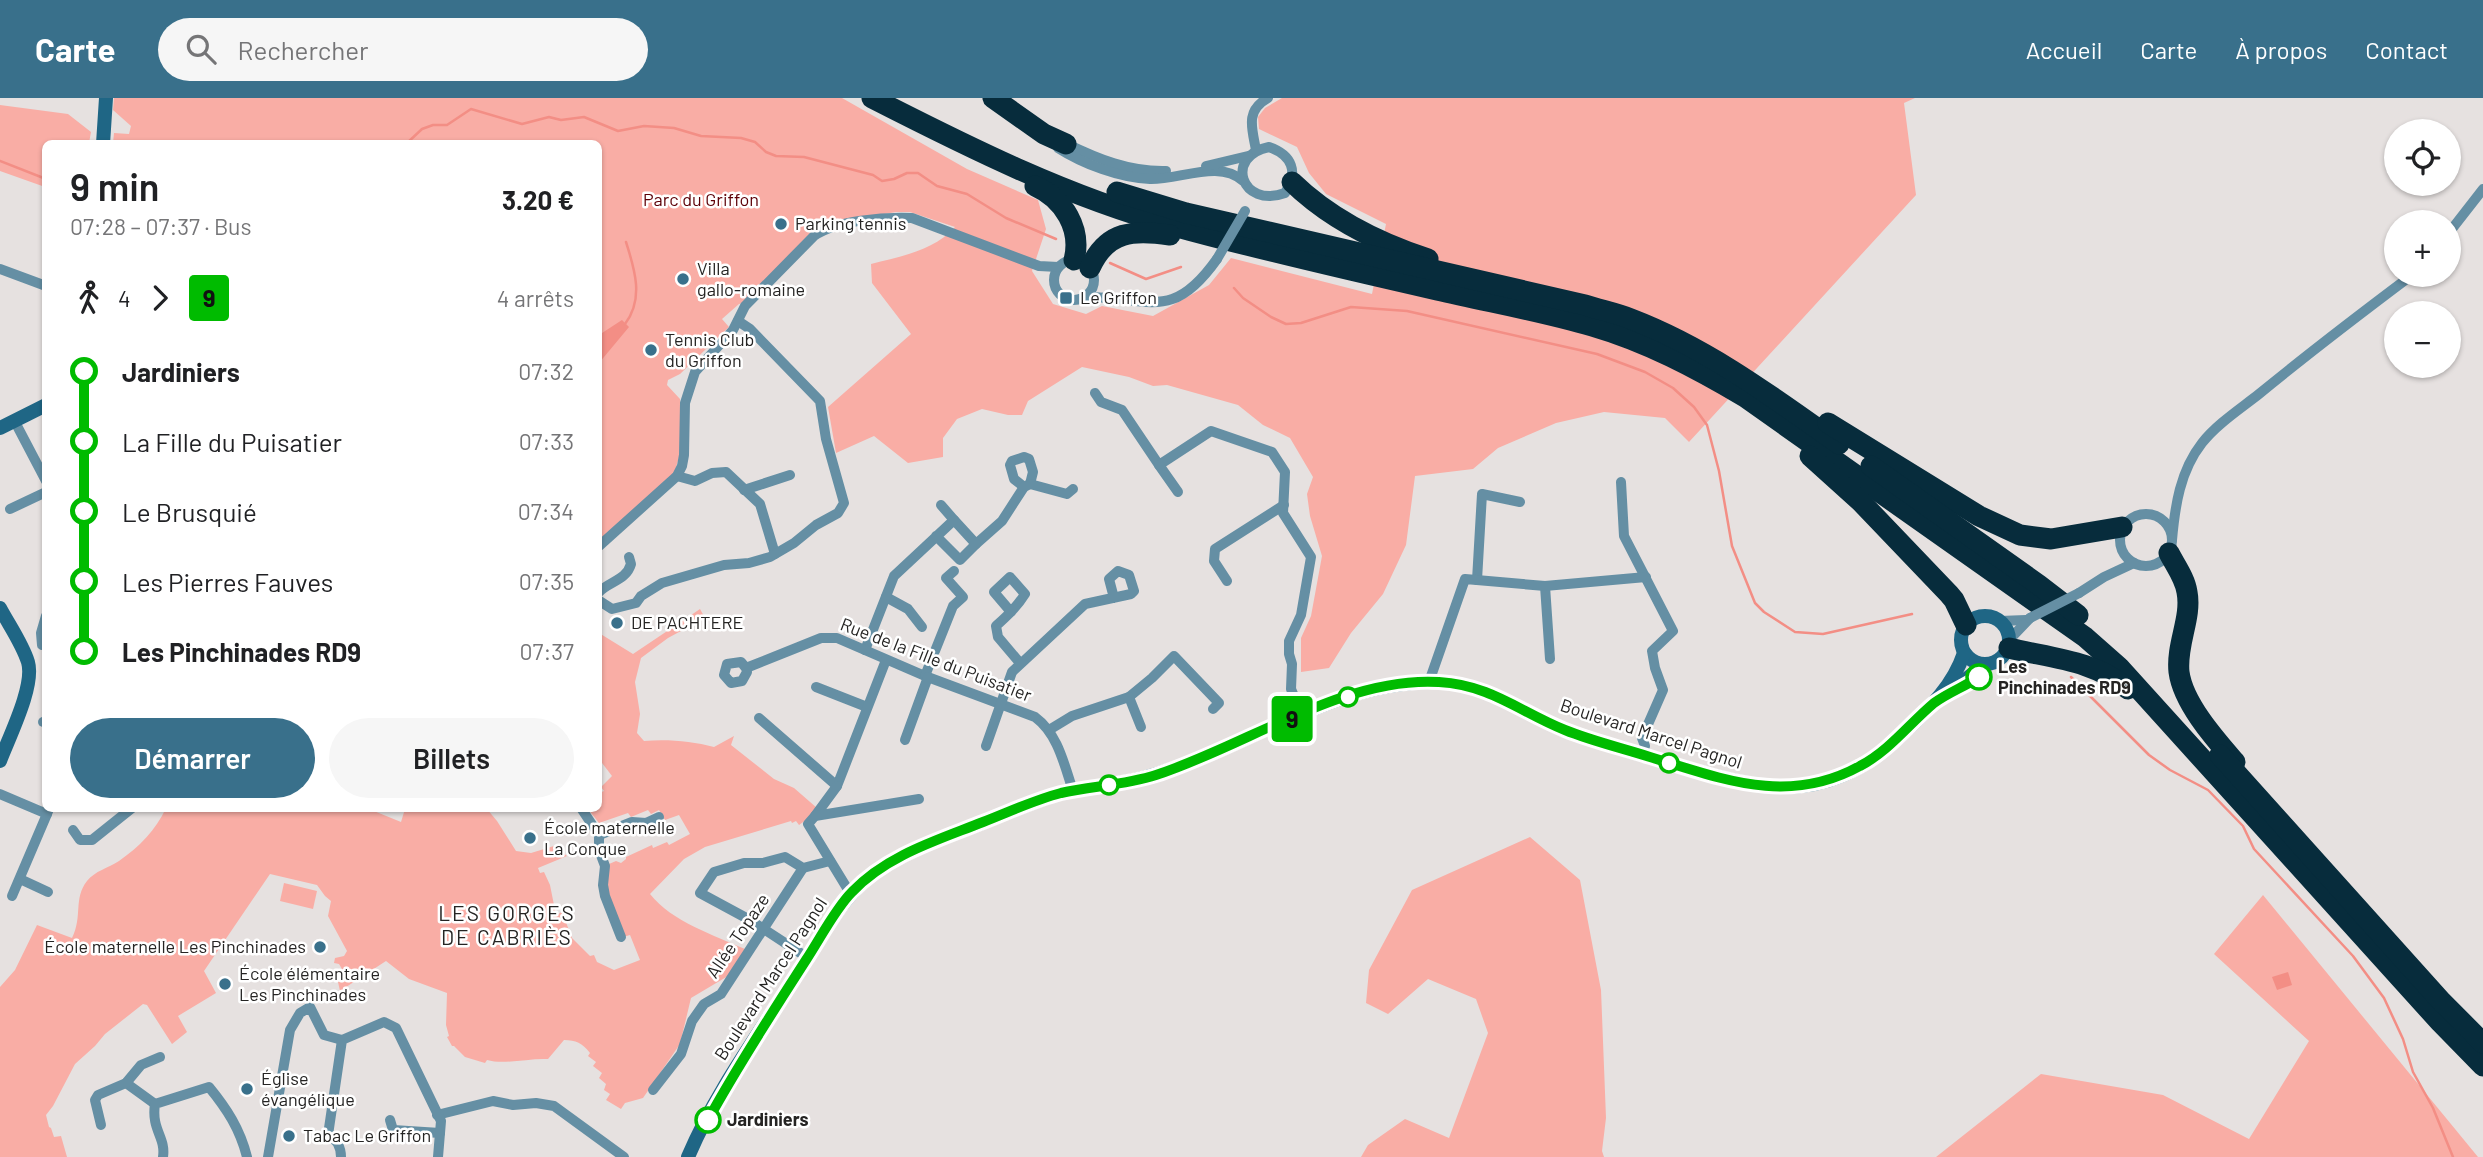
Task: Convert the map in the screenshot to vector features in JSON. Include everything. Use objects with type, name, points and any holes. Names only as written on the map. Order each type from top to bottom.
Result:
[{"type":"highway","points":[[858,98],[939,142],[1043,190],[1058,202],[1069,216],[1077,246],[1079,268],[1107,244],[1139,231],[1170,235],[1261,256],[1334,266]]},
{"type":"highway","points":[[872,98],[980,153],[1086,197],[1172,226],[1592,326],[1696,367],[1745,397],[2085,637],[2135,682],[2440,1022],[2483,1066]]},
{"type":"highway","points":[[904,98],[997,146],[1133,198],[1226,223],[1543,295]]},
{"type":"highway","points":[[993,98],[1044,134],[1066,144]]},
{"type":"highway","points":[[1292,183],[1332,214],[1366,234],[1418,256],[1631,319],[1695,350],[1773,388],[1919,480],[2002,528],[2020,535],[2051,539],[2122,527]]},
{"type":"highway","points":[[1653,348],[1755,412],[1836,478],[1954,600],[1966,625]]},
{"type":"highway","points":[[1695,350],[1769,394],[2039,585],[2109,639],[2162,692],[2442,1002],[2483,1043]]},
{"type":"highway","points":[[2170,546],[2187,590],[2188,609],[2179,659],[2179,670],[2186,694],[2225,750],[2331,877]]},
{"type":"highway","points":[[2009,644],[2090,667],[2121,683],[2270,832]]},
{"type":"street","points":[[95,140],[98,98]]},
{"type":"street","points":[[103,140],[106,98]]},
{"type":"street","points":[[983,98],[1063,151],[1120,174],[1149,179],[1227,170],[1244,181],[1255,194],[1265,197],[1285,193],[1292,183],[1289,159],[1281,151],[1269,147],[1198,167],[1149,171],[1122,167],[1066,144],[1000,98]]},
{"type":"street","points":[[1244,181],[1242,168],[1252,153],[1250,117],[1253,110],[1268,98]]},
{"type":"street","points":[[2461,217],[2483,189]]},
{"type":"street","points":[[1039,266],[1056,290],[1066,298],[1119,299],[1153,304],[1181,296],[1202,281],[1255,194]]},
{"type":"street","points":[[602,543],[677,476],[684,455],[687,391],[695,372],[737,321],[745,306],[824,229],[891,217],[912,218],[1039,266],[1079,268],[1119,299]]},
{"type":"street","points":[[1054,285],[1054,278],[1079,268]]},
{"type":"street","points":[[1079,268],[1092,288],[1084,297]]},
{"type":"street","points":[[0,269],[42,285]]},
{"type":"street","points":[[2176,499],[2165,508],[2133,517],[2122,527],[2119,539],[2121,550],[2128,560],[2143,566],[2157,564],[2170,546],[2176,499],[2192,458],[2213,432],[2397,287]]},
{"type":"street","points":[[602,603],[612,609],[622,608],[636,603],[640,596],[662,583],[724,565],[749,563],[775,554],[838,513],[844,503],[829,450],[820,401],[750,329],[737,321]]},
{"type":"street","points":[[1095,393],[1101,402],[1122,410],[1178,492]]},
{"type":"street","points":[[0,428],[42,406]]},
{"type":"street","points":[[14,420],[42,473]]},
{"type":"street","points":[[1159,465],[1211,431],[1272,452],[1285,472],[1283,513],[1311,557],[1301,615],[1289,641],[1291,689],[1302,715]]},
{"type":"street","points":[[677,476],[695,481],[712,473],[726,472],[760,504],[775,554]]},
{"type":"street","points":[[744,490],[790,475]]},
{"type":"street","points":[[1621,482],[1624,536],[1673,631],[1653,651],[1655,668],[1663,690],[1642,738],[1645,746],[1636,752]]},
{"type":"street","points":[[905,740],[953,606],[963,597],[946,578],[976,544],[1002,521],[1027,485],[1067,494],[1073,489]]},
{"type":"street","points":[[10,509],[42,494]]},
{"type":"street","points":[[1477,580],[1482,494],[1520,502]]},
{"type":"street","points":[[941,505],[976,544]]},
{"type":"street","points":[[1227,581],[1214,561],[1216,549],[1284,506]]},
{"type":"street","points":[[2148,514],[2166,522],[2170,546]]},
{"type":"street","points":[[864,650],[894,576],[954,520]]},
{"type":"street","points":[[936,536],[957,566]]},
{"type":"street","points":[[2104,578],[2121,550]]},
{"type":"street","points":[[602,589],[622,579],[631,564],[629,556]]},
{"type":"street","points":[[2028,619],[2000,660],[1984,665],[1969,659],[1964,653],[1961,639],[1966,625],[1978,617],[1986,616],[2000,621],[2028,619],[2134,563]]},
{"type":"street","points":[[1429,682],[1465,579],[1545,586],[1646,577]]},
{"type":"street","points":[[1545,586],[1550,659]]},
{"type":"street","points":[[886,597],[908,609],[922,627]]},
{"type":"street","points":[[986,746],[1012,672],[1085,604],[1114,598]]},
{"type":"street","points":[[0,608],[29,665],[22,700],[0,761]]},
{"type":"street","points":[[1011,612],[996,626],[998,637],[1020,663]]},
{"type":"street","points":[[2000,621],[2009,632],[2009,644]]},
{"type":"street","points":[[42,630],[42,645]]},
{"type":"street","name":"Rue de la Fille du Puisatier","points":[[746,668],[809,642],[828,637],[837,638],[927,677],[1035,717],[1049,730]]},
{"type":"street","name":"Boulevard Marcel Pagnol","points":[[1933,704],[1955,678],[1964,653]]},
{"type":"street","points":[[1073,790],[1049,730],[1072,716],[1129,697],[1174,656],[1219,703],[1213,709]]},
{"type":"street","points":[[811,820],[836,786],[886,660]]},
{"type":"street","name":"Boulevard Marcel Pagnol","points":[[688,1157],[727,1084],[850,893],[900,856],[1033,802],[1073,790],[1125,783],[1157,775],[1302,715],[1373,689],[1429,682],[1472,688],[1497,695],[1567,731],[1745,785],[1782,788],[1802,786],[1849,772],[1872,759],[1933,704],[1984,665]]},
{"type":"street","points":[[816,687],[867,707]]},
{"type":"street","points":[[1129,697],[1141,727]]},
{"type":"street","points":[[759,718],[836,786]]},
{"type":"street","points":[[0,794],[42,809]]},
{"type":"street","points":[[811,820],[919,799]]},
{"type":"street","points":[[12,896],[48,812]]},
{"type":"street","points":[[73,830],[80,840],[93,840],[127,812]]},
{"type":"street","points":[[584,812],[599,835],[599,850],[605,866],[605,897],[621,937]]},
{"type":"street","points":[[599,835],[632,822],[646,823],[659,817]]},
{"type":"street","points":[[811,820],[830,861],[850,893]]},
{"type":"street","points":[[808,958],[765,929],[701,892],[714,872],[744,863],[763,863],[785,857],[803,868],[830,861]]},
{"type":"street","name":"Allée Topaze","points":[[653,1090],[681,1054],[692,1021],[704,1004],[721,994],[803,868]]},
{"type":"street","points":[[20,879],[48,892]]},
{"type":"street","points":[[268,1157],[290,1030],[300,1013],[310,1007],[324,1035],[342,1040],[384,1022],[396,1028],[440,1121],[438,1157]]},
{"type":"street","points":[[341,1157],[334,1138],[328,1135],[342,1040]]},
{"type":"street","points":[[101,1125],[95,1100],[98,1095],[126,1083],[141,1065],[160,1057]]},
{"type":"street","points":[[126,1083],[155,1104]]},
{"type":"street","points":[[155,1104],[209,1087],[229,1112],[242,1138],[247,1157]]},
{"type":"street","points":[[437,1115],[493,1101],[513,1105],[536,1103],[555,1106],[624,1157]]},
{"type":"street","points":[[155,1104],[153,1118],[161,1136],[163,1157]]},
{"type":"street","points":[[390,1120],[393,1130],[440,1133]]},
{"type":"green space","name":"Parc du Griffon","points":[[114,98],[842,98],[967,169],[1038,200],[1046,229],[1032,271],[1053,304],[1086,314],[1102,306],[1153,316],[1209,285],[1231,258],[1372,294],[1386,224],[1326,194],[1309,173],[1297,147],[1259,129],[1258,117],[1265,108],[1282,98],[1915,98],[1904,103],[1916,195],[1689,442],[1665,418],[1604,412],[1556,423],[1498,448],[1473,469],[1415,476],[1406,545],[1383,594],[1351,633],[1329,668],[1301,672],[1301,638],[1311,616],[1322,556],[1310,516],[1307,494],[1313,477],[1290,438],[1263,425],[1238,405],[1167,385],[1153,386],[1129,377],[1082,367],[1028,401],[1022,415],[982,409],[957,419],[943,438],[943,457],[908,463],[874,436],[836,453],[828,407],[911,334],[872,283],[871,264],[927,247],[955,227],[910,212],[896,212],[824,224],[810,234],[743,303],[722,319],[729,327],[680,374],[668,380],[667,385],[680,399],[680,454],[674,474],[602,537],[602,140],[113,140],[114,133],[129,134],[131,126],[113,110]]},
{"type":"green space","points":[[0,105],[68,114],[91,132],[90,140],[42,140],[42,186],[0,171]]},
{"type":"green space","points":[[700,609],[705,618],[668,638],[641,658],[635,682],[640,714],[637,733],[644,741],[679,741],[714,747],[734,736],[731,745],[774,779],[794,788],[817,808],[813,815],[799,825],[796,821],[791,821],[705,847],[684,859],[650,894],[682,920],[745,949],[728,976],[691,998],[680,1044],[643,1098],[625,1103],[621,1109],[606,1100],[610,1094],[604,1090],[606,1084],[599,1078],[602,1073],[593,1066],[596,1062],[588,1056],[590,1053],[584,1047],[572,1041],[564,1040],[548,1059],[501,1062],[487,1060],[485,1063],[465,1057],[452,1046],[447,1037],[447,993],[409,979],[386,961],[340,991],[338,982],[342,969],[339,964],[334,963],[335,958],[344,956],[347,951],[328,916],[331,901],[317,885],[270,874],[204,971],[216,993],[178,1016],[187,1032],[172,1044],[147,1005],[143,1004],[105,1034],[75,1064],[46,1115],[54,1137],[61,1136],[67,1157],[0,1157],[0,987],[15,970],[37,925],[72,938],[80,894],[87,881],[140,844],[164,812],[376,812],[401,822],[404,812],[490,812],[516,851],[531,853],[554,846],[567,856],[538,868],[540,873],[544,872],[550,885],[556,915],[562,912],[572,938],[590,956],[594,955],[597,962],[614,970],[640,960],[630,935],[623,937],[607,893],[609,864],[616,861],[621,863],[626,857],[652,845],[653,848],[667,842],[669,845],[690,834],[679,815],[665,820],[659,810],[651,814],[648,810],[631,817],[628,813],[599,823],[590,812],[602,812],[602,786],[612,776],[602,763],[602,635],[633,654]]},
{"type":"green space","points":[[1530,837],[1580,880],[1601,990],[1606,1118],[1602,1151],[1604,1157],[1361,1157],[1368,1145],[1405,1119],[1449,1138],[1488,1033],[1476,999],[1428,979],[1388,1014],[1366,1003],[1369,970],[1412,890]]},
{"type":"green space","points":[[284,883],[317,891],[313,909],[280,901]]},
{"type":"green space","points":[[2263,895],[2478,1157],[1936,1157],[2041,1074],[2163,1095],[2249,1139],[2309,1041],[2214,954]]},
{"type":"shaded area","points":[[622,320],[629,327],[602,359],[602,333]]},
{"type":"shaded area","points":[[2288,972],[2292,985],[2277,990],[2272,977]]},
{"type":"waterway","points":[[410,140],[422,129],[433,125],[447,125],[471,109],[522,124],[549,117],[561,120],[584,117],[618,131],[644,126],[674,128],[701,136],[741,138],[755,142],[766,152],[776,156],[804,157],[873,175],[882,181],[907,173],[918,173],[937,186],[967,194],[1006,218],[1056,239]]},
{"type":"waterway","points":[[0,161],[42,177]]},
{"type":"waterway","points":[[625,324],[631,314],[636,294],[635,274],[626,242]]},
{"type":"waterway","points":[[1110,263],[1146,279],[1181,267]]},
{"type":"waterway","points":[[1234,288],[1243,298],[1286,324],[1301,323],[1351,307],[1407,311],[1597,354],[1645,372],[1673,388],[1694,407],[1707,425],[1719,471],[1732,546],[1755,603],[1764,612],[1795,632],[1823,634],[1912,614]]},
{"type":"waterway","points":[[2071,677],[2149,755],[2170,770],[2208,790],[2243,826],[2254,849],[2353,956],[2384,998],[2403,1039],[2413,1072],[2433,1108],[2453,1157]]},
{"type":"bus line","name":"9","points":[[708,1120],[760,1031],[850,893],[900,856],[1033,802],[1073,790],[1125,783],[1157,775],[1335,701],[1373,689],[1415,682],[1441,682],[1497,695],[1567,731],[1745,785],[1782,788],[1802,786],[1824,781],[1861,766],[1894,742],[1933,704],[1979,677]]},
{"type":"place","name":"Parking tennis","points":[[781,224]]},
{"type":"place","name":"Villa gallo-romaine","points":[[683,279]]},
{"type":"place","name":"Le Griffon","points":[[1066,298]]},
{"type":"place","name":"Tennis Club du Griffon","points":[[651,350]]},
{"type":"place","name":"DE PACHTERE","points":[[617,623]]},
{"type":"place","name":"Les Pinchinades RD9","points":[[1979,677]]},
{"type":"place","name":"École maternelle La Conque","points":[[530,838]]},
{"type":"place","name":"École maternelle Les Pinchinades","points":[[320,947]]},
{"type":"place","name":"École élémentaire Les Pinchinades","points":[[225,984]]},
{"type":"place","name":"Église évangélique","points":[[247,1089]]},
{"type":"place","name":"Jardiniers","points":[[708,1120]]},
{"type":"place","name":"Tabac Le Griffon","points":[[289,1136]]},
{"type":"district","name":"LES GORGES DE CABRIÈS","points":[[507,926]]}]
